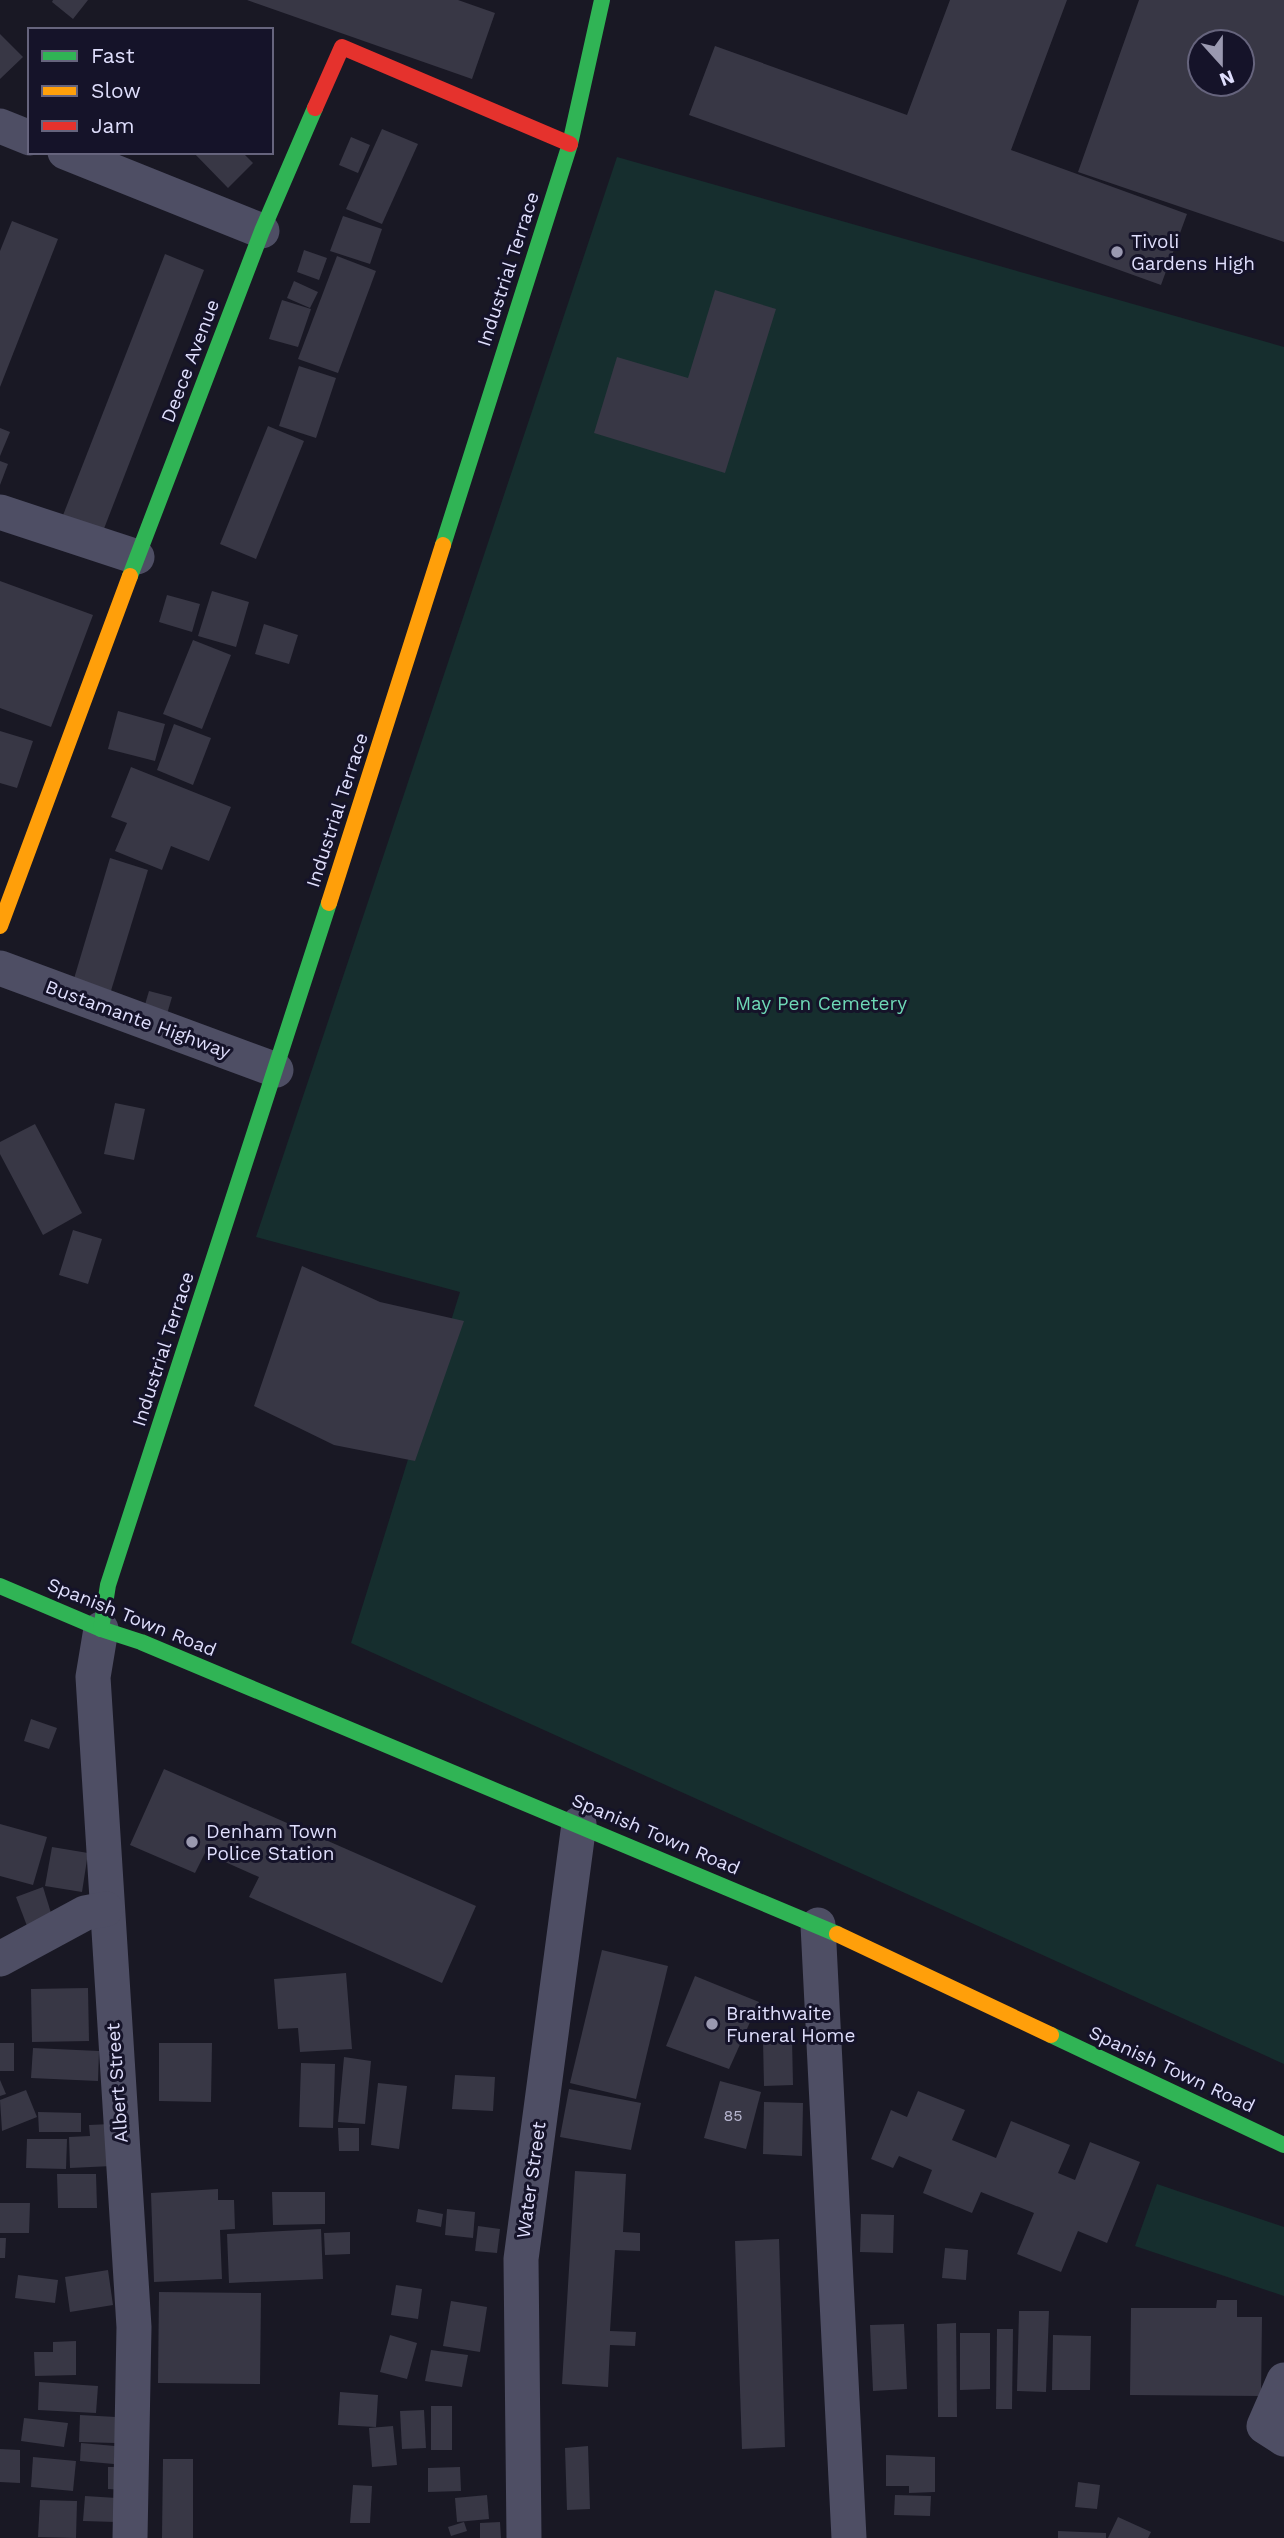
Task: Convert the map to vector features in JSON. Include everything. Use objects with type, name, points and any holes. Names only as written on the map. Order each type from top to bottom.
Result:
[{"type":"street","name":"Industrial Terrace","points":[[102,1629],[108,1585],[276,1070],[570,144],[602,0]]},
{"type":"street","name":"Deece Avenue","points":[[0,926],[262,231],[342,47],[570,144]]},
{"type":"street","points":[[0,126],[28,137]]},
{"type":"street","points":[[70,154],[262,231]]},
{"type":"street","points":[[0,512],[137,557]]},
{"type":"street","name":"Bustamante Highway","points":[[0,968],[276,1070]]},
{"type":"street","name":"Spanish Town Road","points":[[0,1586],[102,1629],[141,1642],[818,1925],[1284,2145]]},
{"type":"street","name":"Albert Street","points":[[102,1629],[93,1677],[134,2327],[130,2538]]},
{"type":"street","name":"Water Street","points":[[524,2538],[521,2259],[579,1824]]},
{"type":"street","points":[[0,1959],[85,1913],[106,1909]]},
{"type":"street","points":[[818,1925],[849,2538]]},
{"type":"street","points":[[1284,2379],[1264,2427],[1284,2438]]},
{"type":"green space","name":"May Pen Cemetery","points":[[617,157],[1284,347],[1284,2064],[351,1643],[460,1292],[256,1237]]},
{"type":"green space","points":[[1157,2184],[1284,2227],[1284,2296],[1135,2246]]},
{"type":"building","points":[[88,0],[73,19],[52,2]]},
{"type":"building","points":[[247,0],[458,0],[495,13],[472,79]]},
{"type":"building","points":[[950,0],[1067,0],[1011,150],[1187,214],[1161,285],[689,115],[715,46],[907,115]]},
{"type":"building","points":[[1139,0],[1284,0],[1284,242],[1078,172]]},
{"type":"building","points":[[0,34],[23,57],[0,79]]},
{"type":"building","points":[[382,129],[418,144],[382,224],[346,209]]},
{"type":"building","points":[[351,137],[370,145],[358,173],[339,165]]},
{"type":"building","points":[[195,154],[244,154],[253,163],[228,188]]},
{"type":"building","points":[[343,216],[382,229],[370,264],[330,251]]},
{"type":"building","points":[[12,221],[58,239],[0,387],[0,251]]},
{"type":"building","points":[[304,250],[327,258],[319,280],[297,272]]},
{"type":"building","points":[[165,254],[204,270],[100,539],[60,523]]},
{"type":"building","points":[[337,256],[376,271],[338,373],[298,359]]},
{"type":"building","points":[[294,281],[318,292],[310,308],[287,298]]},
{"type":"building","points":[[715,290],[776,309],[725,473],[594,433],[617,357],[688,378]]},
{"type":"building","points":[[282,300],[311,309],[298,347],[269,339]]},
{"type":"building","points":[[299,366],[336,378],[316,438],[279,426]]},
{"type":"building","points":[[268,426],[304,441],[256,559],[220,544]]},
{"type":"building","points":[[0,428],[10,432],[0,456]]},
{"type":"building","points":[[0,461],[8,464],[0,485]]},
{"type":"building","points":[[0,581],[93,615],[51,727],[0,708]]},
{"type":"building","points":[[212,591],[249,602],[236,647],[198,636]]},
{"type":"building","points":[[167,595],[200,604],[192,632],[159,622]]},
{"type":"building","points":[[264,624],[298,635],[289,664],[255,654]]},
{"type":"building","points":[[193,640],[231,655],[202,729],[163,714]]},
{"type":"building","points":[[118,711],[165,724],[155,761],[108,749]]},
{"type":"building","points":[[174,724],[211,738],[193,785],[157,770]]},
{"type":"building","points":[[0,731],[33,741],[17,788],[0,783]]},
{"type":"building","points":[[131,767],[231,807],[209,861],[171,846],[162,870],[115,851],[127,823],[111,817]]},
{"type":"building","points":[[110,858],[148,870],[110,994],[73,982]]},
{"type":"building","points":[[149,991],[172,997],[167,1014],[144,1008]]},
{"type":"building","points":[[115,1103],[145,1109],[134,1160],[104,1154]]},
{"type":"building","points":[[35,1124],[82,1213],[43,1235],[0,1154],[0,1142]]},
{"type":"building","points":[[73,1230],[102,1239],[88,1284],[59,1275]]},
{"type":"building","points":[[302,1266],[380,1302],[464,1321],[415,1461],[334,1445],[254,1406]]},
{"type":"building","points":[[31,1719],[57,1728],[49,1749],[24,1741]]},
{"type":"building","points":[[164,1769],[476,1906],[442,1983],[249,1897],[259,1877],[205,1853],[195,1873],[130,1845]]},
{"type":"building","points":[[0,1824],[47,1837],[33,1885],[0,1876]]},
{"type":"building","points":[[52,1847],[88,1853],[82,1892],[45,1886]]},
{"type":"building","points":[[43,1887],[55,1926],[32,1939],[16,1897]]},
{"type":"building","points":[[602,1950],[668,1966],[636,2099],[570,2083]]},
{"type":"building","points":[[346,1973],[352,2049],[300,2052],[298,2028],[278,2029],[274,1979]]},
{"type":"building","name":"Braithwaite Funeral Home","points":[[695,1976],[759,2002],[729,2069],[666,2046]]},
{"type":"building","points":[[88,1988],[89,2041],[32,2042],[31,1989]]},
{"type":"building","points":[[792,2039],[793,2085],[764,2086],[763,2040]]},
{"type":"building","points":[[0,2043],[14,2043],[14,2071],[0,2071]]},
{"type":"building","points":[[159,2043],[212,2043],[211,2102],[159,2101]]},
{"type":"building","points":[[33,2048],[99,2051],[98,2081],[31,2078]]},
{"type":"building","points":[[344,2057],[371,2061],[365,2124],[338,2122]]},
{"type":"building","points":[[301,2063],[335,2064],[333,2128],[299,2127]]},
{"type":"building","points":[[455,2075],[495,2077],[493,2111],[452,2109]]},
{"type":"building","points":[[0,2080],[6,2094],[0,2096]]},
{"type":"building","points":[[720,2081],[761,2092],[746,2149],[704,2138]]},
{"type":"building","points":[[378,2083],[407,2086],[399,2149],[371,2145]]},
{"type":"building","points":[[569,2089],[641,2103],[631,2150],[560,2137]]},
{"type":"building","points":[[26,2090],[37,2117],[2,2131],[0,2100]]},
{"type":"building","points":[[918,2091],[965,2110],[952,2140],[996,2158],[1011,2121],[1070,2145],[1058,2173],[1075,2180],[1090,2142],[1140,2162],[1107,2243],[1078,2231],[1061,2272],[1017,2254],[1034,2213],[981,2192],[972,2213],[923,2193],[932,2170],[899,2156],[893,2168],[871,2159],[891,2110],[907,2117]]},
{"type":"building","points":[[764,2102],[803,2103],[802,2156],[763,2154]]},
{"type":"building","points":[[38,2112],[81,2113],[81,2132],[39,2132]]},
{"type":"building","points":[[111,2124],[112,2166],[70,2168],[69,2137],[90,2136],[89,2125]]},
{"type":"building","points":[[338,2128],[359,2128],[359,2151],[339,2151]]},
{"type":"building","points":[[27,2139],[67,2139],[66,2169],[26,2168]]},
{"type":"building","points":[[575,2171],[626,2174],[623,2232],[640,2233],[640,2251],[615,2250],[610,2331],[636,2332],[635,2346],[610,2345],[608,2387],[562,2384]]},
{"type":"building","points":[[57,2174],[96,2174],[97,2208],[58,2208]]},
{"type":"building","points":[[218,2189],[218,2200],[234,2200],[235,2229],[220,2230],[222,2279],[154,2282],[151,2193]]},
{"type":"building","points":[[272,2192],[325,2192],[325,2224],[273,2225]]},
{"type":"building","points":[[0,2203],[30,2203],[29,2233],[0,2233]]},
{"type":"building","points":[[418,2209],[443,2214],[441,2227],[416,2222]]},
{"type":"building","points":[[447,2209],[475,2212],[473,2238],[445,2235]]},
{"type":"building","points":[[861,2214],[894,2215],[893,2253],[860,2252]]},
{"type":"building","points":[[478,2226],[500,2229],[497,2253],[475,2251]]},
{"type":"building","points":[[321,2229],[323,2279],[229,2283],[227,2234]]},
{"type":"building","points":[[350,2232],[350,2254],[325,2255],[324,2233]]},
{"type":"building","points":[[0,2238],[6,2238],[5,2258],[0,2258]]},
{"type":"building","points":[[779,2239],[785,2447],[742,2449],[735,2241]]},
{"type":"building","points":[[945,2248],[968,2250],[966,2280],[942,2278]]},
{"type":"building","points":[[108,2270],[113,2305],[70,2312],[65,2277]]},
{"type":"building","points":[[18,2275],[58,2280],[55,2303],[15,2298]]},
{"type":"building","points":[[396,2285],[422,2289],[418,2319],[391,2315]]},
{"type":"building","points":[[159,2292],[261,2293],[260,2384],[158,2383]]},
{"type":"building","points":[[1217,2300],[1237,2300],[1237,2317],[1262,2317],[1261,2396],[1130,2395],[1131,2308],[1216,2308]]},
{"type":"building","points":[[451,2301],[487,2307],[480,2352],[443,2346]]},
{"type":"building","points":[[1019,2311],[1049,2311],[1046,2392],[1017,2391]]},
{"type":"building","points":[[956,2323],[957,2417],[938,2417],[937,2324]]},
{"type":"building","points":[[904,2324],[907,2389],[873,2391],[870,2325]]},
{"type":"building","points":[[997,2329],[1013,2329],[1012,2409],[996,2409]]},
{"type":"building","points":[[960,2333],[990,2333],[990,2389],[960,2390]]},
{"type":"building","points":[[390,2335],[417,2343],[407,2379],[380,2372]]},
{"type":"building","points":[[1053,2335],[1091,2336],[1090,2390],[1052,2390]]},
{"type":"building","points":[[76,2341],[76,2375],[35,2376],[34,2352],[53,2352],[53,2342]]},
{"type":"building","points":[[431,2350],[468,2355],[462,2387],[425,2381]]},
{"type":"building","points":[[39,2382],[98,2386],[96,2413],[38,2410]]},
{"type":"building","points":[[340,2392],[378,2395],[376,2427],[338,2425]]},
{"type":"building","points":[[431,2406],[452,2406],[452,2450],[431,2450]]},
{"type":"building","points":[[424,2410],[426,2448],[402,2449],[400,2411]]},
{"type":"building","points":[[80,2415],[116,2417],[115,2443],[79,2442]]},
{"type":"building","points":[[24,2418],[68,2423],[64,2447],[21,2441]]},
{"type":"building","points":[[393,2426],[397,2465],[372,2467],[369,2428]]},
{"type":"building","points":[[81,2443],[115,2446],[114,2464],[80,2461]]},
{"type":"building","points":[[588,2446],[590,2509],[567,2510],[565,2448]]},
{"type":"building","points":[[0,2449],[20,2450],[20,2483],[0,2482]]},
{"type":"building","points":[[886,2455],[935,2457],[935,2492],[909,2493],[909,2486],[886,2486]]},
{"type":"building","points":[[33,2457],[76,2461],[73,2491],[31,2487]]},
{"type":"building","points":[[163,2459],[193,2459],[193,2538],[162,2538]]},
{"type":"building","points":[[108,2467],[127,2467],[126,2490],[108,2489]]},
{"type":"building","points":[[460,2467],[461,2491],[428,2492],[428,2468]]},
{"type":"building","points":[[1078,2482],[1100,2485],[1097,2509],[1075,2507]]},
{"type":"building","points":[[353,2485],[372,2486],[370,2523],[350,2523]]},
{"type":"building","points":[[487,2495],[489,2519],[457,2522],[455,2498]]},
{"type":"building","points":[[895,2495],[931,2496],[930,2516],[894,2515]]},
{"type":"building","points":[[85,2496],[117,2498],[116,2522],[83,2521]]},
{"type":"building","points":[[40,2500],[77,2501],[76,2538],[38,2537]]},
{"type":"building","points":[[1118,2517],[1151,2532],[1148,2538],[1108,2538]]},
{"type":"building","points":[[464,2522],[467,2531],[451,2536],[448,2527]]},
{"type":"building","points":[[500,2522],[501,2538],[480,2538],[480,2523]]},
{"type":"building","points":[[1058,2531],[1106,2533],[1106,2538],[1058,2538]]},
{"type":"traffic: fast","points":[[443,545],[570,144],[602,0]]},
{"type":"traffic: fast","points":[[130,576],[262,231],[315,108]]},
{"type":"traffic: fast","points":[[101,1629],[108,1585],[329,903]]},
{"type":"traffic: fast","points":[[0,1586],[101,1629],[141,1642],[837,1934]]},
{"type":"traffic: fast","points":[[1051,2035],[1284,2145]]},
{"type":"traffic: slow","points":[[329,903],[443,545]]},
{"type":"traffic: slow","points":[[0,926],[130,576]]},
{"type":"traffic: slow","points":[[837,1934],[1051,2035]]},
{"type":"traffic: jam","points":[[315,108],[342,47],[570,144]]},
{"type":"place","name":"Tivoli Gardens High","points":[[1117,252]]},
{"type":"place","name":"Denham Town Police Station","points":[[192,1842]]},
{"type":"place","name":"Braithwaite Funeral Home","points":[[712,2024]]}]
